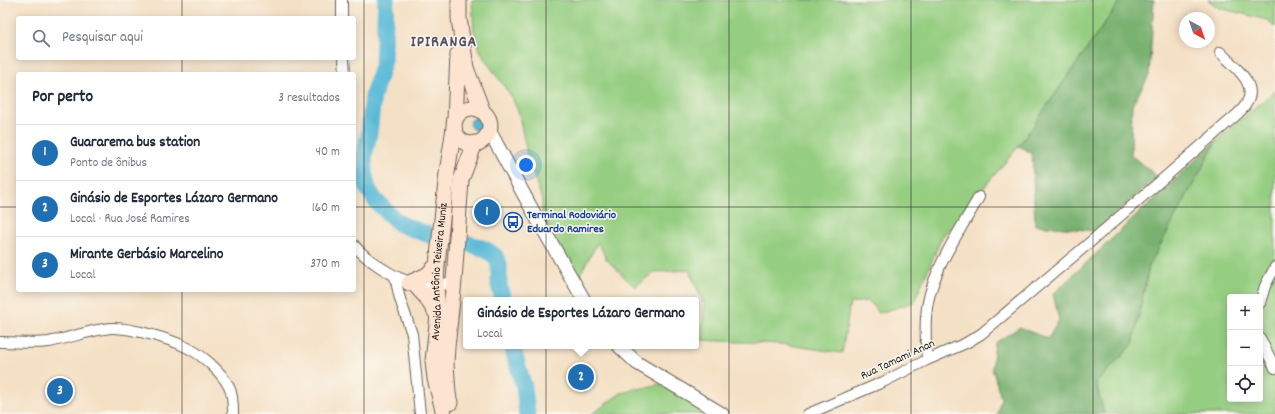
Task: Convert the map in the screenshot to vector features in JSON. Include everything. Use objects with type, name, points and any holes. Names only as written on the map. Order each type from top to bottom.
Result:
[{"type":"main road","name":"Avenida Antônio Teixeira Muniz","points":[[452,414],[448,394],[446,363],[454,281],[461,180],[475,143],[484,138],[490,126],[482,110],[466,68],[460,25],[459,0]]},
{"type":"main road","name":"Avenida Antônio Teixeira Muniz","points":[[444,414],[433,361],[438,315],[436,286],[447,173],[454,124],[460,25]]},
{"type":"main road","points":[[475,143],[468,143],[461,140],[457,135],[454,124],[458,114],[463,110],[476,108],[482,110]]},
{"type":"main road","points":[[406,281],[426,275],[437,265]]},
{"type":"main road","points":[[406,281],[426,297],[438,315]]},
{"type":"street","points":[[342,0],[342,16]]},
{"type":"street","name":"Rua Tamami Anan","points":[[808,414],[883,382],[966,343],[995,323],[1227,124],[1247,104],[1250,95],[1249,86],[1245,78],[1220,52]]},
{"type":"street","points":[[344,60],[345,72]]},
{"type":"street","points":[[489,130],[535,216],[582,297]]},
{"type":"street","points":[[927,360],[926,316],[928,301],[935,278],[947,253],[979,197]]},
{"type":"street","points":[[356,247],[374,263],[406,281],[436,286],[454,281]]},
{"type":"street","points":[[1263,294],[1275,267]]},
{"type":"street","points":[[406,281],[400,299],[412,334],[420,414]]},
{"type":"street","points":[[0,342],[47,342],[112,328],[128,329],[154,336],[186,347],[201,356],[230,387],[233,414]]},
{"type":"street","points":[[1263,344],[1275,368]]},
{"type":"street","points":[[623,349],[637,363],[722,414]]},
{"type":"green space","points":[[472,0],[1121,0],[1019,146],[942,237],[914,302],[879,313],[869,301],[850,303],[842,353],[781,344],[700,340],[705,306],[689,270],[654,272],[635,287],[607,260],[598,242],[578,278],[542,215],[542,200],[527,154],[518,111],[511,96],[484,58],[478,46],[474,31]]},
{"type":"green space","points":[[1121,0],[1154,0],[1149,76],[1132,105],[1131,155],[1158,177],[1095,231],[1035,225],[1032,153],[1019,146]]},
{"type":"green space","points":[[1208,0],[1275,0],[1275,27],[1267,20],[1219,8]]},
{"type":"green space","points":[[1275,91],[1275,414],[1104,414],[1096,383],[1133,344],[1149,266],[1217,140]]},
{"type":"green space","points":[[1217,140],[1149,266],[1133,344],[1096,383],[1104,414],[997,414],[1001,398],[992,368],[995,343],[1020,327],[1048,339],[1059,320],[1053,294]]},
{"type":"green space","points":[[660,384],[708,414],[592,414],[621,393],[630,391],[635,387],[639,389]]},
{"type":"water","points":[[476,118],[480,120],[482,124],[480,128],[476,130],[472,128],[470,124],[472,120]]},
{"type":"waterway","points":[[386,0],[383,63],[373,96],[369,134],[364,156],[364,172],[368,189],[375,200],[388,213],[400,224],[432,236]]},
{"type":"waterway","points":[[470,244],[485,249],[495,256],[499,264],[499,285],[502,297]]},
{"type":"waterway","points":[[513,349],[524,387],[527,414]]},
{"type":"place","name":"Guararema bus station","points":[[487,212]]},
{"type":"place","name":"Terminal Rodoviário Eduardo Ramires","points":[[513,222]]},
{"type":"place","name":"Ginásio de Esportes Lázaro Germano","points":[[581,377]]},
{"type":"place","name":"Mirante Gerbásio Marcelino","points":[[60,391]]},
{"type":"district","name":"IPIRANGA","points":[[444,42]]}]
